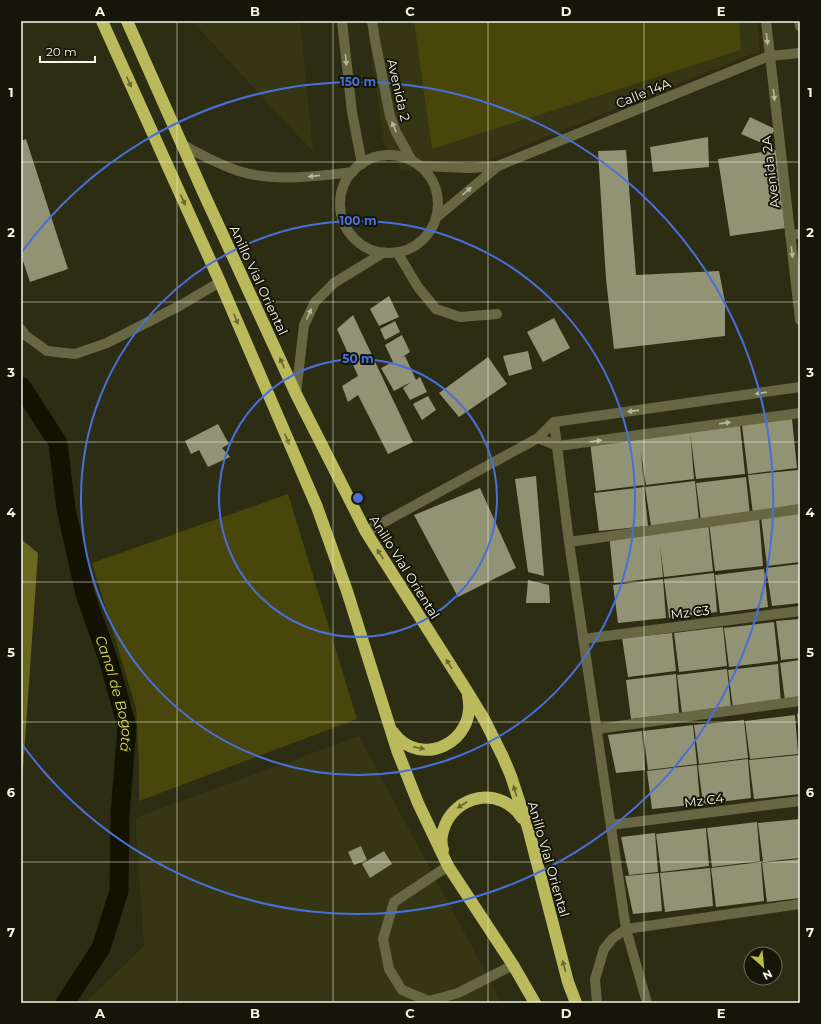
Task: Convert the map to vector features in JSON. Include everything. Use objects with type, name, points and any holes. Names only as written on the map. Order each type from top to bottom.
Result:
[{"type":"highway","points":[[102,21],[220,282],[317,507],[347,591],[389,726],[413,790],[448,866],[513,965],[535,1003]]},
{"type":"highway","name":"Anillo Vial Oriental","points":[[127,21],[296,394],[366,532],[465,688],[484,719],[504,757],[528,828],[568,982],[576,1003]]},
{"type":"highway","points":[[389,726],[401,741],[413,747],[427,750],[446,745],[457,737],[466,725],[470,707],[465,688]]},
{"type":"highway","points":[[448,866],[441,846],[443,830],[450,816],[457,808],[466,802],[477,798],[487,798],[498,799],[508,803],[516,810],[528,828]]},
{"type":"street","points":[[342,21],[352,112],[362,164]]},
{"type":"street","name":"Avenida 2","points":[[372,21],[390,116],[396,132],[417,164]]},
{"type":"street","name":"Avenida 2A","points":[[766,21],[769,56],[795,234],[800,320]]},
{"type":"street","points":[[799,21],[800,26]]},
{"type":"street","name":"Calle 14A","points":[[437,216],[498,166],[769,56],[800,53]]},
{"type":"street","points":[[183,145],[218,163],[244,172],[274,177],[306,177],[353,172]]},
{"type":"street","points":[[387,156],[400,157],[417,164],[430,177],[436,189],[438,202],[437,216],[431,229],[422,240],[410,248],[397,252],[382,253],[370,249],[357,241],[347,229],[341,215],[341,199],[345,185],[353,172],[362,164],[374,158],[387,156]]},
{"type":"street","name":"Calle 14A","points":[[417,164],[469,168],[498,166]]},
{"type":"street","points":[[397,252],[418,287],[436,309],[460,317],[497,314]]},
{"type":"street","points":[[296,394],[304,325],[314,302],[334,283],[382,253]]},
{"type":"street","points":[[21,329],[25,335],[47,351],[75,354],[107,343],[181,305],[220,282]]},
{"type":"street","points":[[366,532],[538,438],[554,422],[800,387]]},
{"type":"street","points":[[538,438],[558,446],[800,413]]},
{"type":"street","points":[[554,422],[569,542],[626,929],[647,1003]]},
{"type":"street","points":[[569,542],[800,508]]},
{"type":"street","name":"Mz C3","points":[[583,639],[800,611]]},
{"type":"street","points":[[596,729],[800,701]]},
{"type":"street","name":"Mz C4","points":[[611,825],[800,801]]},
{"type":"street","points":[[448,866],[394,902],[382,939],[389,969],[402,990],[429,1001],[458,993],[513,965]]},
{"type":"street","points":[[597,1003],[595,979],[604,949],[613,938],[626,929],[800,904]]},
{"type":"shaded area","points":[[192,21],[300,21],[313,152]]},
{"type":"shaded area","points":[[367,21],[757,21],[760,51],[479,164],[402,171],[383,141]]},
{"type":"shaded area","points":[[414,21],[739,21],[741,50],[432,149]]},
{"type":"shaded area","points":[[288,494],[357,719],[139,801],[136,708],[92,563]]},
{"type":"shaded area","points":[[21,539],[38,553],[21,798]]},
{"type":"shaded area","points":[[359,736],[502,1003],[85,1003],[144,946],[135,818]]},
{"type":"building","points":[[750,117],[775,129],[766,145],[741,134]]},
{"type":"building","points":[[708,137],[709,167],[653,172],[650,147]]},
{"type":"building","points":[[26,139],[68,269],[30,282],[21,255],[21,141]]},
{"type":"building","points":[[626,150],[636,275],[719,271],[725,302],[725,336],[614,349],[606,279],[598,151]]},
{"type":"building","points":[[776,150],[786,228],[730,236],[718,159]]},
{"type":"building","points":[[389,296],[399,317],[379,326],[370,309]]},
{"type":"building","points":[[353,315],[413,442],[388,454],[358,395],[348,402],[342,386],[358,376],[337,329]]},
{"type":"building","points":[[554,318],[570,348],[543,362],[527,332]]},
{"type":"building","points":[[395,321],[400,332],[385,340],[380,329]]},
{"type":"building","points":[[402,335],[410,352],[401,358],[405,356],[416,380],[420,377],[427,392],[410,400],[403,388],[411,382],[394,391],[381,368],[393,362],[385,345]]},
{"type":"building","points":[[528,351],[532,369],[509,376],[503,356]]},
{"type":"building","points":[[488,357],[507,384],[459,417],[439,393]]},
{"type":"building","points":[[428,396],[436,410],[422,420],[413,404]]},
{"type":"building","points":[[792,419],[797,468],[748,474],[742,425]]},
{"type":"building","points":[[218,424],[229,444],[222,448],[230,457],[208,467],[199,450],[191,454],[185,441]]},
{"type":"building","points":[[740,425],[745,474],[696,479],[690,431]]},
{"type":"building","points":[[690,430],[694,479],[646,485],[641,453],[644,485],[596,491],[590,442]]},
{"type":"building","points":[[798,470],[800,509],[753,514],[748,475]]},
{"type":"building","points":[[536,476],[544,576],[528,572],[515,479]]},
{"type":"building","points":[[746,477],[750,515],[701,521],[696,483]]},
{"type":"building","points":[[695,481],[699,520],[651,526],[645,487]]},
{"type":"building","points":[[644,487],[648,526],[599,531],[594,493]]},
{"type":"building","points":[[480,488],[516,568],[458,597],[414,515]]},
{"type":"building","points":[[800,512],[800,562],[767,566],[761,517]]},
{"type":"building","points":[[759,517],[763,566],[715,571],[709,523]]},
{"type":"building","points":[[708,522],[713,571],[664,577],[660,545],[663,577],[614,583],[609,534]]},
{"type":"building","points":[[800,564],[800,603],[772,606],[766,568]]},
{"type":"building","points":[[764,569],[768,607],[720,613],[715,575]]},
{"type":"building","points":[[714,573],[717,612],[669,618],[664,579]]},
{"type":"building","points":[[663,579],[666,618],[618,623],[613,585]]},
{"type":"building","points":[[528,580],[549,585],[550,603],[526,603]]},
{"type":"building","points":[[800,619],[800,658],[781,660],[776,621]]},
{"type":"building","points":[[774,622],[778,661],[729,667],[724,628]]},
{"type":"building","points":[[723,627],[727,666],[679,672],[674,633]]},
{"type":"building","points":[[672,633],[676,671],[628,677],[622,638]]},
{"type":"building","points":[[800,660],[800,699],[785,701],[780,663]]},
{"type":"building","points":[[778,664],[781,702],[733,708],[728,670]]},
{"type":"building","points":[[727,669],[731,707],[682,713],[677,675]]},
{"type":"building","points":[[676,674],[679,713],[631,719],[626,680]]},
{"type":"building","points":[[800,713],[800,732],[799,732],[797,714]]},
{"type":"building","points":[[795,715],[798,754],[750,759],[745,721]]},
{"type":"building","points":[[744,720],[748,758],[699,764],[694,725]]},
{"type":"building","points":[[693,725],[697,764],[648,770],[643,731]]},
{"type":"building","points":[[642,731],[645,770],[616,773],[608,735]]},
{"type":"building","points":[[799,755],[800,794],[754,799],[749,760]]},
{"type":"building","points":[[748,759],[751,798],[703,804],[698,765]]},
{"type":"building","points":[[697,765],[700,804],[652,809],[647,771]]},
{"type":"building","points":[[800,819],[800,858],[763,862],[758,823]]},
{"type":"building","points":[[757,822],[760,861],[712,867],[707,828]]},
{"type":"building","points":[[706,828],[709,866],[661,872],[656,834]]},
{"type":"building","points":[[655,833],[658,872],[629,875],[621,837]]},
{"type":"building","points":[[361,846],[367,860],[354,865],[348,852]]},
{"type":"building","points":[[384,851],[392,864],[370,878],[362,864]]},
{"type":"building","points":[[800,859],[800,898],[767,902],[762,863]]},
{"type":"building","points":[[761,862],[764,901],[716,907],[711,868]]},
{"type":"building","points":[[710,868],[713,906],[665,912],[660,873]]},
{"type":"building","points":[[659,873],[662,911],[633,914],[625,876]]},
{"type":"waterway","name":"Canal de Bogotá","points":[[21,386],[58,443],[66,509],[85,594],[109,662],[127,727],[120,814],[119,891],[101,948],[65,1003]]}]
